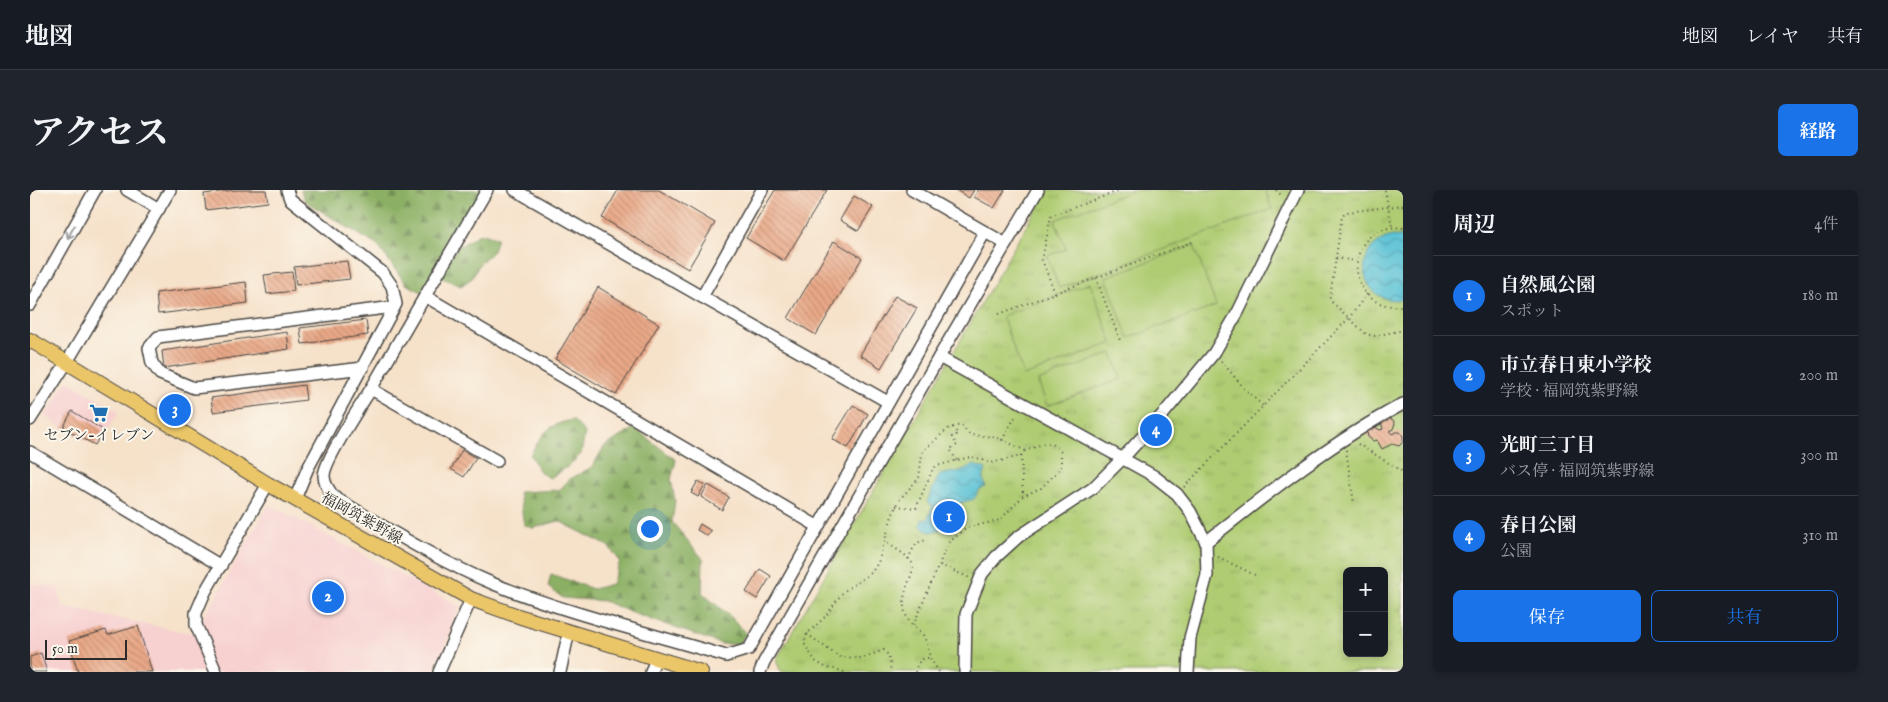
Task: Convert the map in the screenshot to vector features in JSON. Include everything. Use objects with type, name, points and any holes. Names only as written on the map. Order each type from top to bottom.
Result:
[{"type":"main road","name":"福岡筑紫野線","points":[[30,340],[268,484],[471,599],[521,617],[701,672]]},
{"type":"street","points":[[30,305],[95,190]]},
{"type":"street","points":[[127,190],[159,208]]},
{"type":"street","points":[[30,420],[170,190]]},
{"type":"street","points":[[287,190],[290,199],[383,273],[392,286],[396,304],[308,470],[295,499]]},
{"type":"street","points":[[487,190],[329,460],[324,476],[329,491],[334,497],[449,564],[494,584],[540,601],[726,656],[749,649],[985,232]]},
{"type":"street","points":[[515,190],[888,402]]},
{"type":"street","points":[[702,297],[762,190]]},
{"type":"street","points":[[912,190],[1006,244]]},
{"type":"street","points":[[931,201],[937,190]]},
{"type":"street","points":[[760,672],[791,614],[939,357],[1038,190]]},
{"type":"street","points":[[965,672],[966,614],[982,574],[996,557],[1018,537],[1093,488],[1165,412],[1214,353],[1238,312],[1298,190]]},
{"type":"street","points":[[425,296],[817,526]]},
{"type":"street","points":[[362,368],[194,388],[160,374],[152,363],[149,348],[158,337],[394,307]]},
{"type":"street","points":[[939,357],[1154,476],[1177,494],[1190,511],[1206,548],[1207,575],[1190,638],[1188,672]]},
{"type":"street","points":[[371,389],[497,461]]},
{"type":"street","points":[[1206,548],[1273,488],[1349,435],[1403,404]]},
{"type":"street","points":[[30,452],[221,566]]},
{"type":"street","points":[[216,672],[196,625],[196,613],[205,592],[268,484]]},
{"type":"street","points":[[439,672],[471,599]]},
{"type":"street","points":[[560,672],[569,631]]},
{"type":"street","points":[[652,672],[656,658]]},
{"type":"path","points":[[1055,293],[1042,260],[1052,216],[1121,190]]},
{"type":"path","points":[[1386,190],[1392,227]]},
{"type":"path","points":[[1403,205],[1348,212],[1342,216],[1330,298],[1366,334],[1374,336],[1403,330]]},
{"type":"path","points":[[1403,228],[1392,227],[1371,236],[1361,247],[1356,261],[1358,279],[1367,294],[1380,304],[1403,306]]},
{"type":"path","points":[[999,314],[1192,242]]},
{"type":"path","points":[[1336,258],[1356,261]]},
{"type":"path","points":[[1096,278],[1121,343]]},
{"type":"path","points":[[1177,494],[1349,318],[1367,294]]},
{"type":"path","points":[[1214,353],[1244,388],[1263,406]]},
{"type":"path","points":[[1002,440],[1023,404]]},
{"type":"path","points":[[844,672],[827,668],[815,661],[805,645],[805,639],[807,634],[825,617],[843,592],[871,573],[878,563],[896,506],[919,478],[922,454],[926,448],[948,428],[961,425],[970,435],[990,435],[1026,451]]},
{"type":"path","points":[[953,427],[958,434],[952,437],[957,445],[950,449],[957,462]]},
{"type":"path","points":[[1349,435],[1357,444],[1403,472]]},
{"type":"path","points":[[1349,435],[1346,448],[1354,503]]},
{"type":"path","points":[[896,506],[916,508],[936,466],[957,462],[970,457],[991,464],[1021,456],[1026,451],[1045,443],[1056,446],[1062,452],[1061,468],[1041,488],[1023,496],[1000,520],[966,528],[948,543],[914,626]]},
{"type":"path","points":[[1021,456],[1023,496]]},
{"type":"path","points":[[908,559],[916,543],[922,540],[926,541]]},
{"type":"path","points":[[884,541],[908,559],[913,568],[906,588],[905,614],[923,635],[930,658],[939,672]]},
{"type":"path","points":[[1206,548],[1255,574]]},
{"type":"path","points":[[940,565],[978,582]]},
{"type":"path","points":[[807,634],[839,657],[862,658],[884,650],[891,664],[890,672]]},
{"type":"path","points":[[915,672],[920,660],[930,658]]},
{"type":"shaded area","points":[[67,381],[119,411],[98,445],[63,428],[45,416]]},
{"type":"shaded area","points":[[269,504],[461,607],[433,672],[30,672],[30,584],[58,587],[62,607],[194,634]]},
{"type":"green space","points":[[301,190],[487,190],[424,293],[406,284],[378,246],[305,201]]},
{"type":"green space","points":[[1047,190],[1403,190],[1403,672],[781,672],[776,660]]},
{"type":"green space","points":[[1135,190],[1265,190],[1272,209],[1059,288],[1047,256],[1066,249],[1055,220]]},
{"type":"green space","points":[[481,233],[497,238],[493,251],[480,263],[472,278],[461,286],[439,276],[457,248]]},
{"type":"green space","points":[[1194,245],[1216,306],[1128,338],[1106,277]]},
{"type":"green space","points":[[1090,283],[1112,343],[1024,376],[1002,316]]},
{"type":"green space","points":[[1112,353],[1121,379],[1047,406],[1038,381]]},
{"type":"green space","points":[[573,420],[585,433],[581,454],[569,466],[550,478],[541,473],[530,455],[538,441],[547,431],[557,424]]},
{"type":"green space","points":[[634,428],[676,460],[671,479],[675,501],[672,522],[703,559],[702,593],[733,619],[746,634],[738,644],[722,644],[635,614],[604,601],[563,598],[548,587],[551,574],[593,589],[612,584],[620,561],[608,546],[559,521],[533,528],[524,525],[519,492],[559,490],[570,479],[592,467],[604,447]]},
{"type":"water","points":[[1393,236],[1403,237],[1403,299],[1389,299],[1377,294],[1369,286],[1365,275],[1365,263],[1369,251],[1378,242]]},
{"type":"water","points":[[974,465],[986,469],[983,479],[986,487],[980,489],[974,499],[960,503],[952,518],[941,529],[930,532],[920,526],[922,519],[927,520],[933,506],[927,502],[939,475],[965,470]]},
{"type":"building","points":[[235,190],[266,190],[268,202],[206,210],[204,194]]},
{"type":"building","points":[[618,190],[659,190],[715,223],[688,269],[602,218]]},
{"type":"building","points":[[775,190],[827,190],[784,261],[746,238]]},
{"type":"building","points":[[956,190],[974,190],[969,198]]},
{"type":"building","points":[[978,190],[1005,190],[994,208],[974,197]]},
{"type":"building","points":[[854,196],[873,207],[858,231],[840,220]]},
{"type":"building","points":[[834,241],[862,258],[816,335],[788,318]]},
{"type":"building","points":[[347,261],[350,279],[296,285],[294,267]]},
{"type":"building","points":[[292,272],[294,291],[267,294],[264,275]]},
{"type":"building","points":[[246,282],[248,303],[158,314],[156,293]]},
{"type":"building","points":[[598,287],[659,324],[616,395],[555,359]]},
{"type":"building","points":[[895,296],[917,308],[881,368],[860,355]]},
{"type":"building","points":[[366,320],[368,335],[302,344],[300,328]]},
{"type":"building","points":[[287,332],[289,349],[164,368],[162,351]]},
{"type":"building","points":[[304,385],[306,400],[213,412],[211,398]]},
{"type":"building","points":[[853,405],[868,414],[848,448],[832,439]]},
{"type":"building","points":[[72,411],[103,430],[95,445],[63,428]]},
{"type":"building","points":[[1387,417],[1395,423],[1393,429],[1389,431],[1392,434],[1400,432],[1403,436],[1403,442],[1399,446],[1392,444],[1382,449],[1377,440],[1373,441],[1368,437],[1367,431],[1373,426],[1380,430],[1383,429],[1381,422]]},
{"type":"building","points":[[462,450],[476,458],[464,477],[451,469]]},
{"type":"building","points":[[698,481],[705,485],[698,497],[691,493]]},
{"type":"building","points":[[708,485],[729,497],[722,510],[701,497]]},
{"type":"building","points":[[700,524],[711,531],[707,536],[697,530]]},
{"type":"building","points":[[760,569],[771,576],[757,599],[746,592]]},
{"type":"building","points":[[138,626],[152,672],[78,672],[69,641],[106,630],[108,635]]},
{"type":"building","points":[[41,653],[47,672],[30,672],[30,657]]},
{"type":"place","name":"光町三丁目","points":[[175,410]]},
{"type":"place","name":"セブン-イレブン","points":[[99,413]]},
{"type":"place","name":"春日公園","points":[[1156,430]]},
{"type":"place","name":"自然風公園","points":[[949,517]]},
{"type":"place","name":"市立春日東小学校","points":[[328,597]]}]
